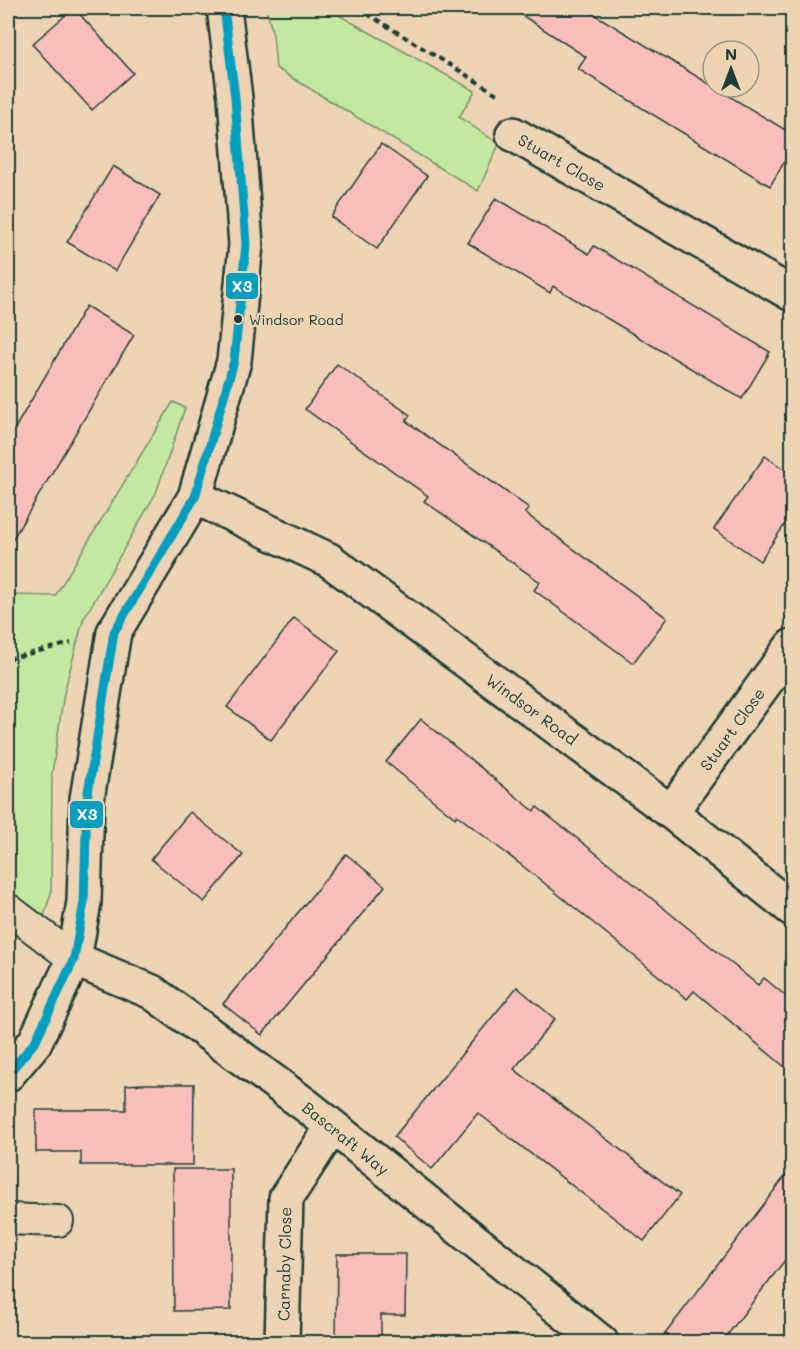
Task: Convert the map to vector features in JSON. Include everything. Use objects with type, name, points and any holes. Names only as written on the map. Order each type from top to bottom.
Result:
[{"type":"street","points":[[8,1074],[35,1042],[74,959],[84,902],[87,800],[114,632],[195,497],[234,361],[246,245],[235,98],[224,8]]},
{"type":"street","name":"Stuart Close","points":[[513,134],[792,294]]},
{"type":"street","name":"Windsor Road","points":[[195,497],[329,560],[671,812],[792,909]]},
{"type":"street","name":"Stuart Close","points":[[671,812],[792,646]]},
{"type":"street","name":"Bascraft Way","points":[[74,959],[152,992],[332,1127],[602,1342]]},
{"type":"street","name":"Carnaby Close","points":[[282,1342],[285,1198],[332,1127]]},
{"type":"lane","points":[[8,909],[74,959]]},
{"type":"lane","points":[[8,1219],[58,1221]]},
{"type":"path","name":"Stuart Close","points":[[358,8],[501,97],[513,134]]},
{"type":"path","points":[[8,659],[114,632]]},
{"type":"green space","points":[[266,8],[326,8],[475,91],[459,117],[499,144],[478,191],[276,68],[273,35]]},
{"type":"green space","points":[[173,402],[185,408],[156,493],[83,620],[64,693],[52,774],[51,893],[41,927],[8,902],[8,591],[13,595],[55,596]]},
{"type":"building","points":[[74,8],[133,73],[92,110],[32,44]]},
{"type":"building","points":[[511,8],[584,8],[701,79],[701,99],[734,99],[792,134],[792,149],[770,186],[578,69],[586,57]]},
{"type":"building","points":[[381,144],[427,176],[377,249],[331,217]]},
{"type":"building","points":[[113,166],[160,195],[115,271],[67,242]]},
{"type":"building","points":[[496,198],[589,254],[594,246],[770,352],[742,399],[553,286],[550,293],[468,243]]},
{"type":"building","points":[[86,306],[134,335],[8,547],[8,440]]},
{"type":"building","points":[[337,364],[410,415],[406,421],[529,508],[525,513],[667,618],[633,663],[534,590],[540,582],[424,501],[428,496],[305,409]]},
{"type":"building","points":[[765,456],[792,475],[792,514],[760,561],[714,529]]},
{"type":"building","points":[[294,618],[339,651],[271,740],[227,707]]},
{"type":"building","points":[[421,719],[534,811],[537,807],[607,862],[758,985],[764,978],[792,1001],[792,1073],[694,991],[687,999],[538,878],[457,815],[455,818],[386,762]]},
{"type":"building","points":[[190,812],[243,855],[204,902],[151,859]]},
{"type":"building","points":[[346,854],[385,886],[262,1035],[223,1004]]},
{"type":"building","points":[[517,987],[555,1019],[514,1069],[680,1195],[644,1241],[478,1113],[432,1169],[394,1137]]},
{"type":"building","points":[[194,1084],[193,1165],[81,1165],[81,1152],[36,1152],[36,1110],[126,1110],[126,1085]]},
{"type":"building","points":[[792,1167],[792,1251],[722,1342],[659,1342]]},
{"type":"building","points":[[173,1169],[231,1169],[231,1310],[174,1311]]},
{"type":"building","points":[[337,1254],[406,1254],[405,1315],[381,1315],[381,1342],[336,1342]]},
{"type":"transit line","name":"X3","points":[[8,1074],[35,1042],[74,959],[84,902],[87,799],[114,632],[195,497],[234,361],[246,245],[235,98],[224,8]]},
{"type":"place","name":"Windsor Road","points":[[238,319]]}]
